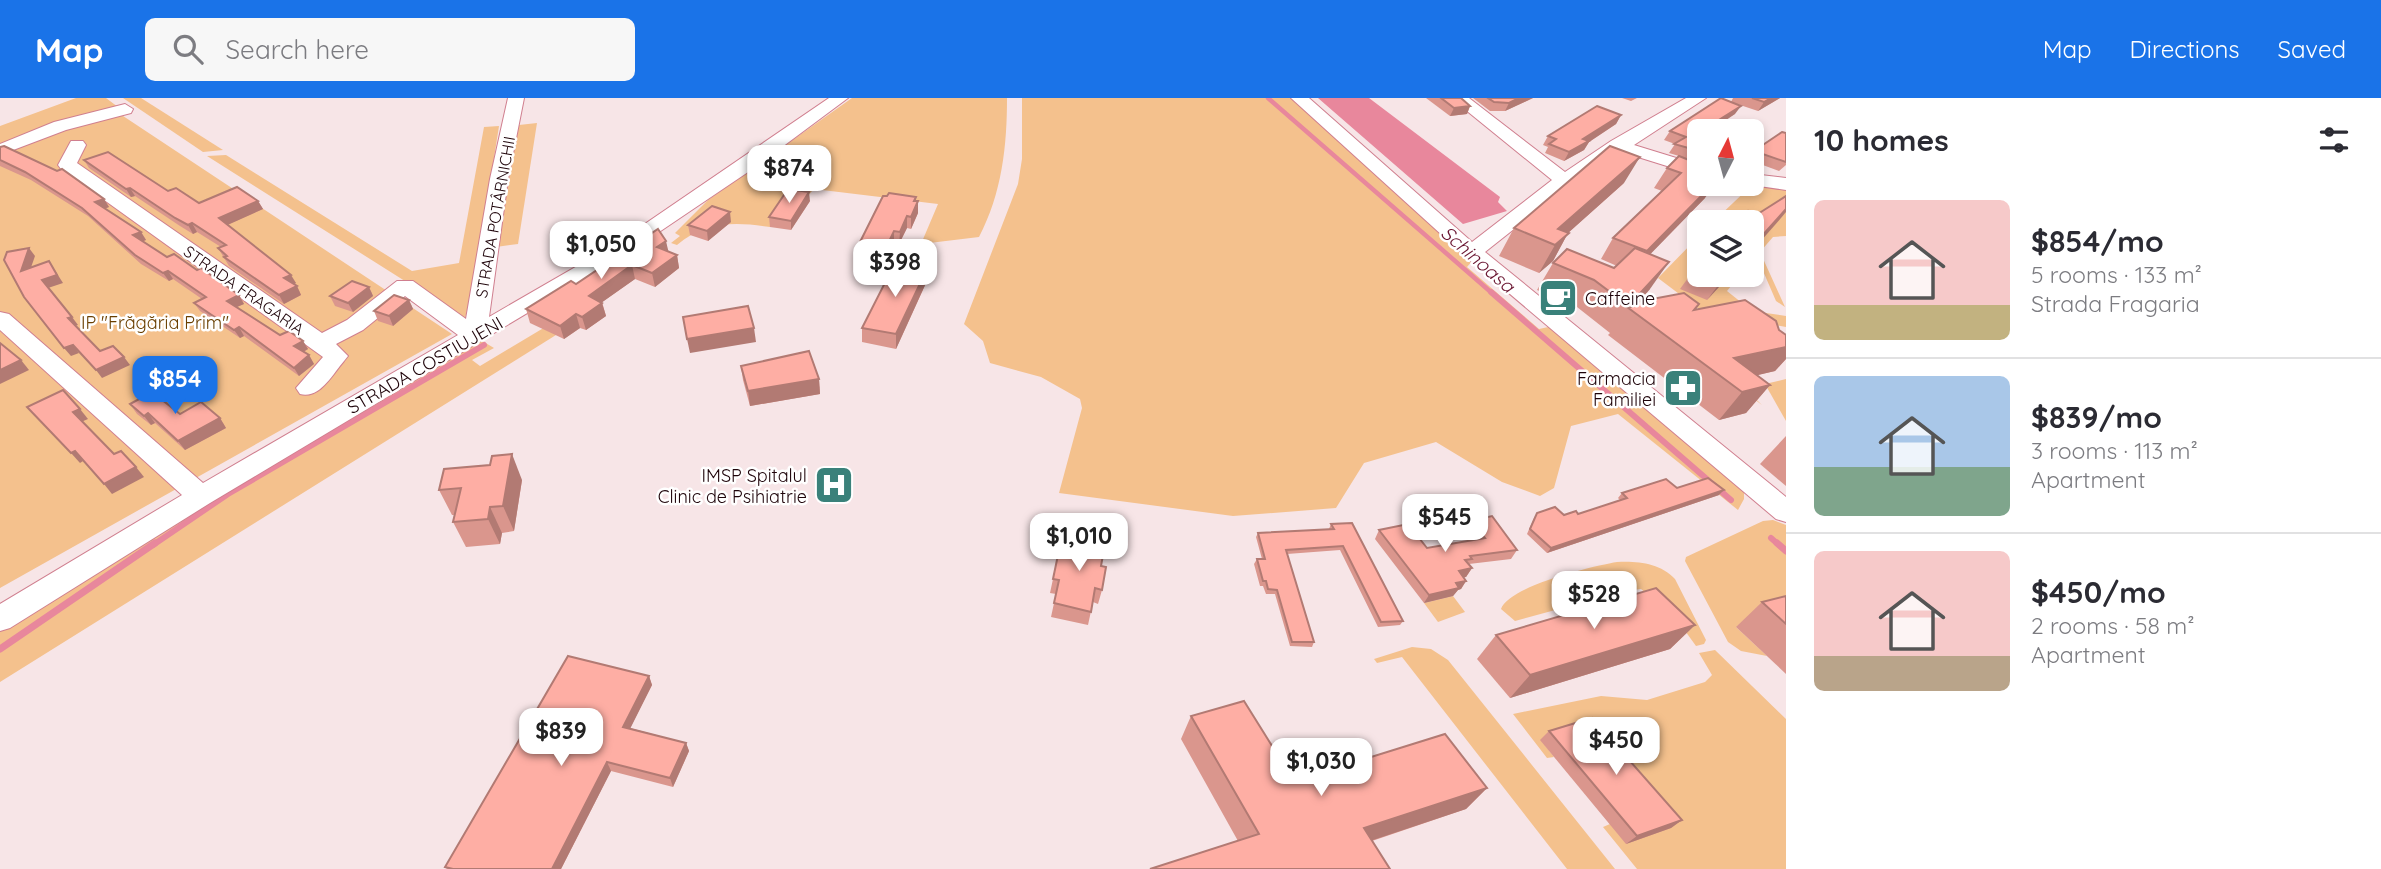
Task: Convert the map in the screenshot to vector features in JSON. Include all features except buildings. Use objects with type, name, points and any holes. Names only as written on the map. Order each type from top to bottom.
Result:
[{"type":"street","name":"STRADA POTÂRNICHII","points":[[475,336],[499,179],[516,98]]},
{"type":"street","name":"STRADA COSTIUJENI","points":[[0,618],[201,496],[649,232],[840,98]]},
{"type":"street","points":[[1299,98],[1472,252],[1786,512]]},
{"type":"street","points":[[1459,98],[1564,180]]},
{"type":"street","points":[[1472,252],[1564,180],[1617,145],[1698,98]]},
{"type":"street","points":[[14,150],[60,126],[125,109]]},
{"type":"street","name":"STRADA FRAGARIA","points":[[77,145],[67,165],[321,343],[355,325],[405,286],[475,336]]},
{"type":"street","points":[[1617,145],[1687,167]]},
{"type":"street","points":[[1764,181],[1786,184]]},
{"type":"street","points":[[1,319],[201,496]]},
{"type":"street","points":[[308,388],[336,356],[321,343]]},
{"type":"green space","name":"IP \"Frăgăria Prim\"","points":[[76,98],[106,98],[118,107],[114,110],[452,334],[0,588],[0,126]]},
{"type":"green space","points":[[123,98],[141,98],[223,150],[203,152]]},
{"type":"green space","points":[[852,98],[1007,98],[1002,169],[993,203],[979,237],[921,244],[938,204],[814,189],[806,198],[790,196],[770,227],[721,225],[698,231],[677,245],[671,243],[680,236],[675,233],[708,200]]},
{"type":"green space","points":[[1022,98],[1292,98],[1475,258],[1467,267],[1539,329],[1553,326],[1744,490],[1744,499],[1738,510],[1618,414],[1571,426],[1554,488],[1540,496],[1502,482],[1436,442],[1364,463],[1336,508],[1233,516],[1059,493],[1082,408],[1080,399],[1041,377],[990,363],[983,341],[964,324],[1018,184],[1022,159]]},
{"type":"green space","points":[[537,123],[518,244],[496,247],[519,125]]},
{"type":"green space","points":[[499,126],[478,260],[465,319],[207,156],[226,155],[412,271],[459,263],[484,127]]},
{"type":"green space","points":[[1764,184],[1786,187],[1786,236],[1773,237],[1764,247],[1764,210],[1726,210],[1740,196],[1764,196]]},
{"type":"green space","points":[[1687,248],[1687,287],[1730,287],[1727,291],[1752,311],[1786,316],[1786,327],[1708,313],[1736,380],[1762,405],[1683,345],[1703,312],[1658,278]]},
{"type":"green space","points":[[1764,261],[1785,307],[1776,301],[1764,273]]},
{"type":"green space","points":[[587,302],[600,304],[556,335],[0,682],[0,628],[479,339],[494,348],[472,360],[480,366]]},
{"type":"green space","points":[[1786,379],[1786,421],[1765,384]]},
{"type":"green space","points":[[1773,520],[1786,525],[1786,630],[1736,627],[1767,656],[1741,651],[1728,642],[1685,561],[1686,557],[1763,521]]},
{"type":"green space","points":[[1617,562],[1648,564],[1663,569],[1675,579],[1706,640],[1704,644],[1696,646],[1675,617],[1641,589],[1515,621],[1501,609],[1507,601],[1535,585]]},
{"type":"green space","points":[[1453,596],[1465,612],[1438,622],[1424,603]]},
{"type":"green space","points":[[1412,647],[1431,649],[1448,660],[1615,869],[1567,869],[1402,657],[1377,663],[1374,659]]},
{"type":"green space","points":[[1715,650],[1786,719],[1786,869],[1637,869],[1603,827],[1610,824],[1541,740],[1554,757],[1547,758],[1513,714],[1601,696],[1647,700],[1705,682],[1712,675],[1699,653]]},
{"type":"shaded area","points":[[1318,98],[1369,98],[1500,197],[1498,202],[1507,211],[1463,224]]},
{"type":"waterway","name":"Schinoasa","points":[[1268,98],[1493,294]]},
{"type":"waterway","name":"Schinoasa","points":[[1491,292],[1731,500]]},
{"type":"waterway","points":[[153,545],[228,494],[484,345]]},
{"type":"waterway","name":"Schinoasa","points":[[1771,538],[1779,545]]},
{"type":"waterway","points":[[0,649],[155,543]]},
{"type":"waterway","name":"Schinoasa","points":[[1777,543],[1786,551]]},
{"type":"place","name":"Caffeine","points":[[1558,298]]},
{"type":"place","name":"Farmacia Familiei","points":[[1683,388]]},
{"type":"place","name":"IMSP Spitalul Clinic de Psihiatrie","points":[[834,485]]}]
